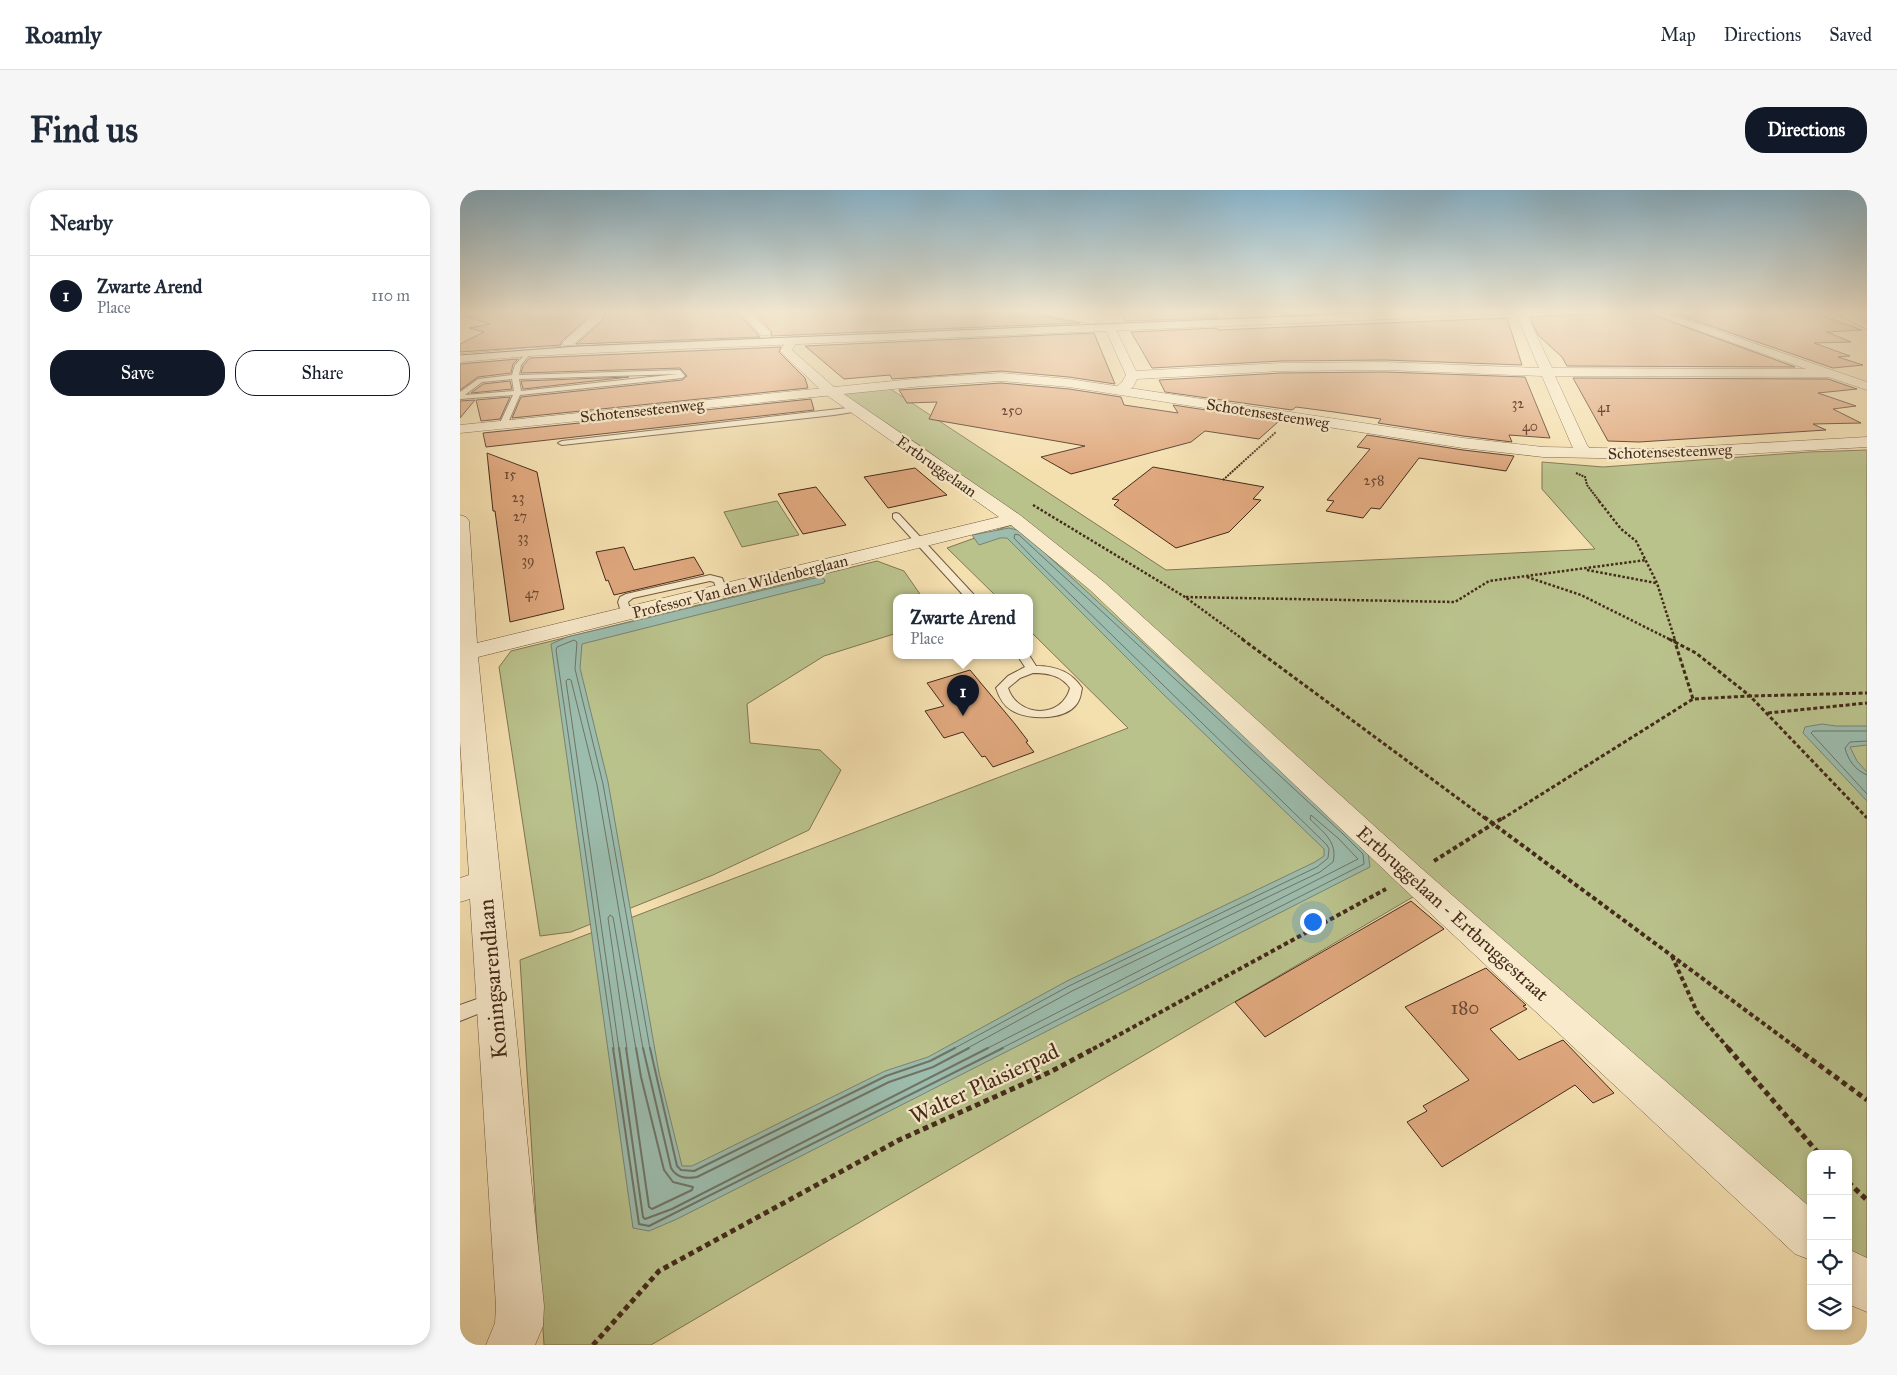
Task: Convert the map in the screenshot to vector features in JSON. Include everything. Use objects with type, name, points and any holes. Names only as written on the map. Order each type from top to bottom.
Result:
[{"type":"street","name":"Ertbruggelaan","points":[[801,365],[830,391],[1014,519],[1097,586]]},
{"type":"street","points":[[1119,390],[1128,384],[1132,374],[1128,365]]},
{"type":"street","points":[[1543,365],[1579,444],[1586,454]]},
{"type":"street","points":[[1807,365],[1867,386]]},
{"type":"street","points":[[1132,374],[1305,367],[1427,367],[1586,373],[1831,373]]},
{"type":"street","name":"Schotensesteenweg","points":[[460,429],[961,378],[1001,377],[1041,379],[1527,451],[1586,454],[1653,454],[1867,442]]},
{"type":"street","name":"Professor Van den Wildenberglaan","points":[[466,653],[1014,519]]},
{"type":"street","name":"Koningsarendlaan","points":[[460,521],[466,653],[472,886],[494,1000],[520,1306],[519,1326],[510,1345]]},
{"type":"street","name":"Ertbruggelaan - Ertbruggestraat","points":[[1097,586],[1410,876],[1807,1234]]},
{"type":"street","points":[[1852,1276],[1867,1289]]},
{"type":"lane","points":[[503,425],[518,393],[519,385],[515,377],[518,365]]},
{"type":"lane","points":[[680,372],[682,376],[518,393],[460,396],[480,380],[515,377],[680,372]]},
{"type":"lane","points":[[562,442],[856,409]]},
{"type":"lane","points":[[896,516],[968,594]]},
{"type":"lane","points":[[1026,659],[1032,669]]},
{"type":"lane","points":[[1032,669],[1051,670],[1072,681],[1076,688],[1073,700],[1060,710],[1038,714],[1026,714],[1007,701],[1002,688],[1008,680],[1023,671],[1032,669]]},
{"type":"lane","points":[[460,1014],[494,1000]]},
{"type":"path","points":[[1223,480],[1293,417]]},
{"type":"path","points":[[1576,469],[1571,471],[1585,477],[1587,484],[1621,529],[1636,541],[1646,560],[1657,583],[1693,698],[1718,699],[1750,696],[1867,693]]},
{"type":"path","points":[[1030,503],[1186,597],[1867,1100]]},
{"type":"path","points":[[1186,597],[1455,602],[1489,581],[1646,560]]},
{"type":"path","points":[[1583,569],[1657,583]]},
{"type":"path","points":[[1526,577],[1581,595],[1696,653],[1750,696],[1867,818]]},
{"type":"path","name":"Walter Plaisierpad","points":[[593,1345],[659,1271],[899,1140],[1050,1072],[1410,876],[1693,698]]},
{"type":"path","points":[[1767,713],[1867,703]]},
{"type":"path","points":[[1672,955],[1697,1012],[1816,1150]]},
{"type":"path","points":[[1852,1186],[1867,1200]]},
{"type":"green space","points":[[889,388],[1166,570],[1595,549],[1542,489],[1542,462],[1603,467],[1809,452],[1867,450],[1867,1274],[1852,1261],[1852,1150],[1807,1150],[1807,1219],[1435,884],[651,1345],[544,1345],[520,960],[1128,728],[1033,634],[1033,594],[994,594],[947,548],[1022,521],[925,449],[843,394]]},
{"type":"green space","points":[[777,501],[799,535],[742,547],[724,512]]},
{"type":"green space","points":[[877,561],[904,571],[920,594],[893,594],[893,634],[824,656],[747,704],[750,743],[820,750],[841,770],[809,830],[713,875],[571,932],[540,936],[499,667],[511,651]]},
{"type":"water","points":[[1009,528],[1021,531],[1346,830],[1368,852],[1370,867],[677,1219],[649,1231],[633,1228],[551,644],[567,637],[810,579],[821,577],[825,580],[824,583],[582,644],[580,668],[608,782],[659,1073],[682,1166],[692,1166],[885,1071],[928,1057],[1067,981],[1324,856],[1324,849],[1161,692],[1007,538],[1000,538],[979,545],[972,535]]},
{"type":"water","points":[[1822,724],[1867,726],[1867,745],[1850,747],[1857,761],[1867,772],[1867,801],[1803,733],[1805,727]]},
{"type":"building","points":[[460,365],[513,365],[511,373],[478,377],[460,390]]},
{"type":"building","points":[[792,365],[805,378],[808,388],[512,418],[521,397],[682,380],[687,376],[680,368],[521,373],[523,366]]},
{"type":"building","points":[[827,365],[1107,365],[1115,384],[1069,377],[1001,371],[892,379],[890,375],[844,379]]},
{"type":"building","points":[[1150,365],[1209,365],[1152,368]]},
{"type":"building","points":[[1789,365],[1795,367],[1567,366]]},
{"type":"building","points":[[1824,365],[1863,365],[1833,368]]},
{"type":"building","points":[[1385,372],[1525,377],[1550,438],[1509,435],[1512,442],[1378,423],[1381,419],[1334,412],[1296,407],[1292,410],[1165,392],[1159,380],[1281,373]]},
{"type":"building","points":[[629,377],[523,389],[521,381]]},
{"type":"building","points":[[1573,378],[1828,379],[1857,389],[1818,393],[1856,406],[1833,409],[1861,423],[1813,424],[1826,430],[1639,442],[1608,441]]},
{"type":"building","points":[[510,381],[512,389],[471,393],[483,384]]},
{"type":"building","points":[[1001,383],[1069,389],[1121,397],[1124,405],[1178,413],[1173,405],[1279,421],[1259,439],[1205,431],[1191,442],[1071,474],[1041,457],[1085,446],[929,419],[937,402],[907,403],[899,390]]},
{"type":"building","points":[[510,397],[500,419],[481,421],[476,400]]},
{"type":"building","points":[[811,399],[814,410],[486,447],[483,433]]},
{"type":"building","points":[[475,400],[460,418],[460,401]]},
{"type":"building","points":[[1367,435],[1514,456],[1506,471],[1419,458],[1380,509],[1371,508],[1363,518],[1326,511],[1334,501],[1327,500],[1370,449],[1357,447]]},
{"type":"building","points":[[487,453],[537,472],[564,609],[510,622],[495,511],[493,511]]},
{"type":"building","points":[[1153,467],[1264,487],[1253,499],[1261,500],[1229,532],[1176,548],[1114,505],[1119,500],[1112,499]]},
{"type":"building","points":[[915,468],[947,495],[888,508],[864,477]]},
{"type":"building","points":[[816,487],[846,525],[803,534],[778,494]]},
{"type":"building","points":[[624,547],[634,570],[694,557],[704,574],[614,595],[608,580],[606,581],[596,552]]},
{"type":"building","points":[[970,670],[1015,724],[1034,752],[993,767],[985,756],[982,757],[963,732],[944,738],[925,711],[944,706],[927,683]]},
{"type":"building","points":[[1411,901],[1444,929],[1265,1037],[1235,1002]]},
{"type":"building","points":[[1486,968],[1526,1005],[1523,1006],[1527,1009],[1490,1029],[1519,1060],[1563,1040],[1614,1093],[1593,1103],[1575,1085],[1442,1167],[1407,1122],[1427,1111],[1423,1106],[1469,1080],[1405,1007]]},
{"type":"place","name":"Zwarte Arend","points":[[963,716]]}]
